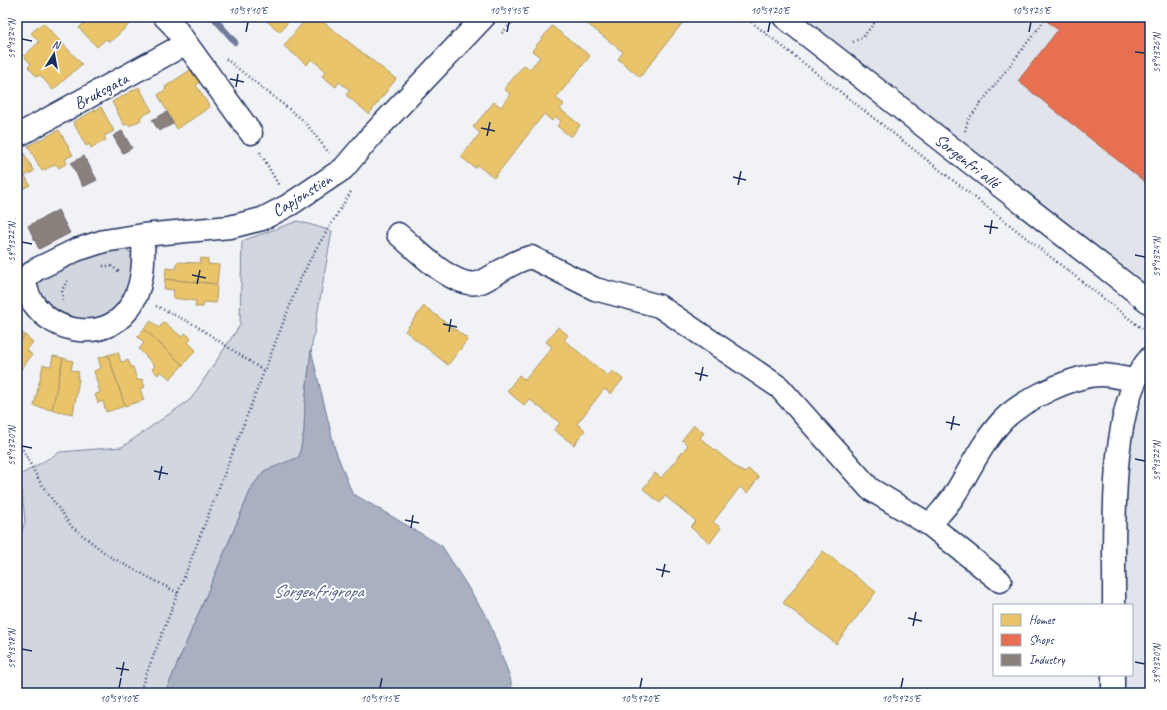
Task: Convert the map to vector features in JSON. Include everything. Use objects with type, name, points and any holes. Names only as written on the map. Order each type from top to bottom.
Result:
[{"type":"street","points":[[165,17],[173,25],[185,44],[251,134]]},
{"type":"street","name":"Capjonstien","points":[[20,281],[37,269],[76,250],[104,241],[143,235],[230,227],[262,219],[289,205],[343,169],[372,135],[484,17]]},
{"type":"street","name":"Sorgenfri allé","points":[[784,17],[1150,303]]},
{"type":"street","name":"Bruksgata","points":[[17,136],[185,44]]},
{"type":"street","points":[[398,234],[440,270],[464,282],[480,282],[519,260],[531,257],[595,289],[659,306],[779,387],[870,489],[930,525],[1000,581]]},
{"type":"street","points":[[20,281],[42,315],[62,326],[85,331],[96,330],[107,326],[126,312],[135,296],[142,270],[143,235]]},
{"type":"street","points":[[1114,604],[1116,469],[1128,401],[1135,380],[1150,358]]},
{"type":"street","points":[[930,525],[952,498],[994,432],[1004,420],[1030,400],[1042,393],[1074,381],[1101,375],[1135,380]]},
{"type":"street","points":[[1113,676],[1113,693]]},
{"type":"path","points":[[496,38],[516,17]]},
{"type":"path","points":[[745,17],[1150,336]]},
{"type":"path","points":[[851,42],[855,42],[862,37],[879,17]]},
{"type":"path","points":[[949,177],[973,146],[965,133],[968,120],[1047,17]]},
{"type":"path","points":[[139,693],[299,282],[314,252],[358,181],[343,169],[304,122],[225,58]]},
{"type":"path","points":[[251,134],[289,205]]},
{"type":"path","points":[[97,267],[111,266],[117,268],[122,276]]},
{"type":"path","points":[[62,326],[70,307],[62,300],[62,290],[63,286],[73,275]]},
{"type":"path","points":[[135,296],[195,325],[264,371]]},
{"type":"path","points":[[17,439],[41,484],[72,527],[109,556],[178,593]]},
{"type":"shaded area","points":[[785,17],[1150,17],[1150,303]]},
{"type":"shaded area","points":[[298,221],[332,231],[311,350],[305,403],[304,431],[299,458],[264,471],[252,487],[165,693],[17,693],[17,547],[25,521],[20,475],[60,452],[122,447],[191,399],[240,325],[242,241]]},
{"type":"shaded area","points":[[116,250],[131,252],[134,270],[133,279],[127,294],[112,316],[76,324],[43,306],[36,285],[44,278],[74,263]]},
{"type":"shaded area","points":[[1150,389],[1150,693],[1121,693],[1122,676],[1133,676],[1133,604],[1123,604],[1128,464],[1138,410]]},
{"type":"water","name":"Sorgenfrigropa","points":[[311,350],[335,449],[352,493],[442,546],[488,619],[510,677],[513,693],[165,693],[252,487],[264,471],[299,457],[304,431],[305,403]]},
{"type":"building: Homes","points":[[87,17],[131,17],[134,20],[110,42],[106,39],[97,47],[79,28],[88,19]]},
{"type":"building: Homes","points":[[262,17],[292,17],[280,32]]},
{"type":"building: Homes","points":[[307,17],[325,17],[322,21],[396,79],[369,114],[346,95],[350,90],[339,82],[336,87],[322,76],[326,71],[311,59],[307,65],[284,46]]},
{"type":"building: Homes","points":[[579,17],[687,17],[640,77],[618,59],[623,52]]},
{"type":"building: Homes","points":[[43,23],[82,64],[53,90],[40,75],[37,77],[28,67],[31,64],[24,56],[39,42],[31,33]]},
{"type":"building: Homes","points":[[552,26],[590,56],[556,98],[564,104],[560,109],[580,125],[571,137],[557,126],[561,121],[556,117],[552,121],[544,114],[494,178],[477,165],[475,168],[461,157],[480,133],[473,127],[494,102],[501,107],[510,94],[504,89],[524,65],[530,69],[540,57],[532,51]]},
{"type":"building: Homes","points":[[193,68],[202,81],[196,85],[210,107],[177,129],[158,95],[166,89],[165,87]]},
{"type":"building: Homes","points":[[139,87],[152,111],[140,117],[141,120],[129,126],[128,124],[124,125],[112,102]]},
{"type":"building: Homes","points":[[101,107],[114,131],[104,136],[106,140],[91,148],[89,144],[86,146],[73,122]]},
{"type":"building: Homes","points":[[59,130],[73,155],[65,159],[67,163],[59,168],[56,164],[42,171],[28,146]]},
{"type":"building: Homes","points":[[22,150],[34,171],[25,176],[30,185],[17,192],[17,152]]},
{"type":"building: Homes","points":[[201,258],[208,259],[208,264],[219,265],[217,284],[165,279],[166,268],[176,269],[177,262],[200,263]]},
{"type":"building: Homes","points":[[165,279],[217,284],[216,303],[204,302],[203,307],[195,307],[196,301],[173,298],[174,290],[164,289]]},
{"type":"building: Homes","points":[[424,306],[468,339],[448,365],[405,331]]},
{"type":"building: Homes","points":[[151,321],[159,328],[164,322],[182,337],[185,333],[191,338],[188,342],[196,350],[183,365],[144,329]]},
{"type":"building: Homes","points":[[558,327],[568,335],[564,340],[608,376],[612,371],[623,379],[611,394],[604,389],[577,424],[585,430],[574,445],[554,430],[560,423],[529,399],[524,405],[507,391],[519,375],[525,380],[552,347],[546,342]]},
{"type":"building: Homes","points":[[18,328],[25,335],[17,345],[17,329]]},
{"type":"building: Homes","points":[[144,329],[183,365],[170,379],[161,371],[158,375],[152,369],[155,366],[139,349],[144,343],[137,336]]},
{"type":"building: Homes","points":[[25,335],[33,342],[27,350],[32,355],[17,375],[17,345]]},
{"type":"building: Homes","points":[[118,352],[121,362],[128,360],[131,367],[133,367],[137,380],[142,379],[145,387],[140,389],[144,400],[125,406],[108,355]]},
{"type":"building: Homes","points":[[108,355],[125,406],[106,412],[103,401],[98,403],[95,394],[100,393],[94,371],[101,368],[98,358]]},
{"type":"building: Homes","points":[[53,356],[63,358],[52,410],[34,406],[43,365],[51,366]]},
{"type":"building: Homes","points":[[63,358],[73,361],[71,370],[79,372],[73,414],[52,410]]},
{"type":"building: Homes","points":[[694,425],[704,433],[700,438],[744,473],[748,469],[759,477],[747,493],[740,487],[713,522],[721,528],[710,543],[690,527],[696,521],[665,496],[660,503],[643,489],[655,473],[661,478],[688,445],[682,440]]},
{"type":"building: Homes","points":[[823,551],[876,592],[836,644],[783,603]]},
{"type":"building: Shops","points":[[1051,17],[1150,17],[1150,186],[1018,81],[1058,30],[1047,21]]},
{"type":"building: Industry","points":[[167,112],[173,124],[159,131],[152,120]]},
{"type":"building: Industry","points":[[122,131],[132,148],[123,153],[113,136]]},
{"type":"building: Industry","points":[[84,156],[97,180],[83,187],[71,163]]},
{"type":"building: Industry","points":[[58,210],[70,233],[39,249],[28,226]]},
{"type":"waterway","points":[[213,17],[235,42]]}]
